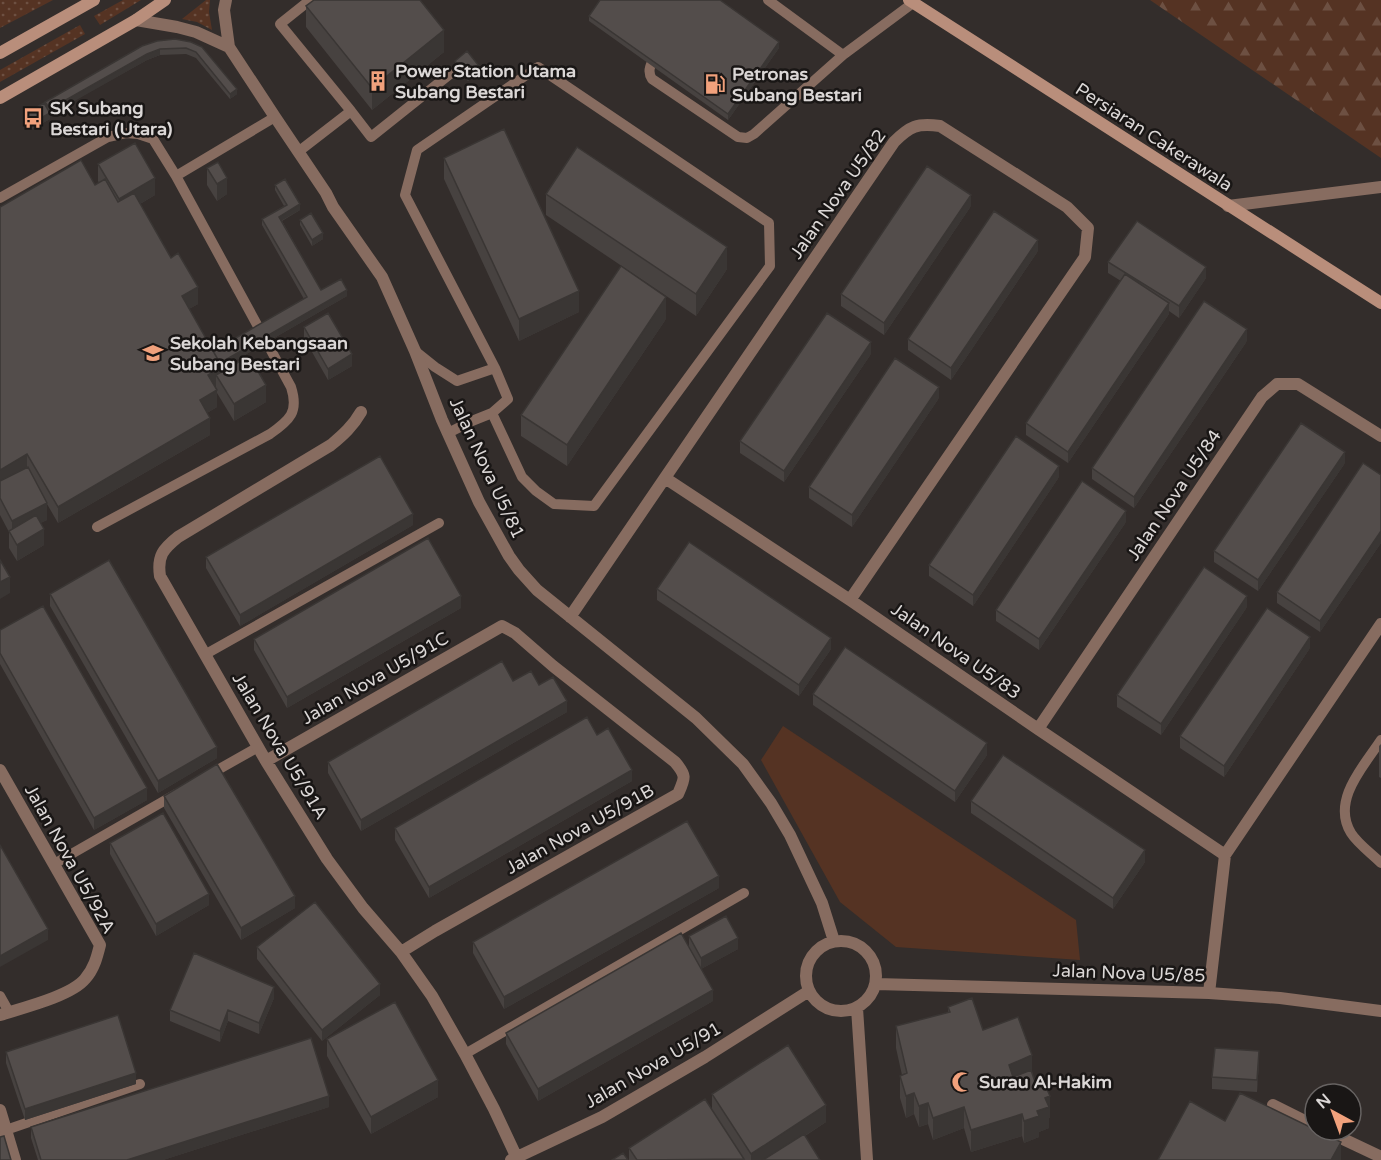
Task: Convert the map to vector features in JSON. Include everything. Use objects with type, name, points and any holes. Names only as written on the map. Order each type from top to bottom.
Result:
[{"type":"street","points":[[0,53],[94,0]]},
{"type":"street","points":[[0,98],[136,20],[165,0]]},
{"type":"street","points":[[226,0],[224,10],[229,47]]},
{"type":"street","name":"Persiaran Cakerawala","points":[[911,2],[1381,303]]},
{"type":"street","points":[[136,20],[196,32],[229,47]]},
{"type":"street","name":"Jalan Nova U5/81","points":[[229,47],[333,207],[382,277],[479,502],[509,556],[537,590],[696,718],[743,764],[771,803],[790,835],[822,903],[834,941]]},
{"type":"street","name":"Jalan Nova U5/82","points":[[570,617],[894,142],[914,126],[926,124],[940,126],[1067,207],[1088,228],[1085,257],[850,600]]},
{"type":"street","points":[[1228,206],[1381,187]]},
{"type":"street","name":"Jalan Nova U5/84","points":[[1038,729],[1262,397],[1277,384],[1298,384],[1381,436]]},
{"type":"street","name":"Jalan Nova U5/91A","points":[[361,412],[347,432],[331,446],[167,545],[161,554],[160,576],[266,761],[327,859],[363,908],[401,952],[432,996],[494,1109],[514,1159]]},
{"type":"street","name":"Jalan Nova U5/83","points":[[665,478],[850,600],[1225,855]]},
{"type":"street","points":[[1209,993],[1225,855],[1381,624]]},
{"type":"street","name":"Jalan Nova U5/91C","points":[[266,761],[502,626]]},
{"type":"street","name":"Jalan Nova U5/91B","points":[[401,952],[678,794],[685,779],[683,771],[675,762],[553,666],[515,633],[502,626]]},
{"type":"street","name":"Jalan Nova U5/92A","points":[[0,770],[100,945],[96,961],[85,980],[67,992],[5,1014]]},
{"type":"street","points":[[834,941],[849,942],[864,949],[873,961],[876,976],[876,984],[869,998],[846,1012],[824,1008],[808,992],[805,976],[809,960],[819,948],[834,941]]},
{"type":"street","name":"Jalan Nova U5/85","points":[[876,984],[1209,993],[1280,998],[1381,1011]]},
{"type":"street","name":"Jalan Nova U5/91","points":[[514,1159],[602,1117],[705,1057],[808,992]]},
{"type":"street","points":[[856,1008],[867,1160]]},
{"type":"street","points":[[1273,1105],[1303,1120]]},
{"type":"street","points":[[0,1110],[3,1131],[15,1160]]},
{"type":"street","points":[[1349,1142],[1381,1157]]},
{"type":"lane","points":[[310,0],[280,24],[371,137],[450,74]]},
{"type":"lane","points":[[768,0],[843,55]]},
{"type":"lane","points":[[664,39],[649,69],[652,79],[738,137],[747,138],[843,55],[911,2]]},
{"type":"lane","points":[[448,433],[492,413],[508,399],[495,368],[405,195],[417,150],[538,67],[769,223],[770,266],[594,506],[554,504],[536,491],[522,477],[492,413]]},
{"type":"lane","points":[[298,152],[351,111]]},
{"type":"lane","points":[[176,176],[275,117]]},
{"type":"lane","points":[[0,198],[108,137],[126,133],[153,139],[176,176],[291,387],[295,399],[293,411],[285,424],[270,434],[97,527]]},
{"type":"lane","points":[[415,351],[457,381],[495,368]]},
{"type":"lane","points":[[206,654],[439,523]]},
{"type":"lane","points":[[1381,740],[1353,783],[1347,795],[1345,807],[1346,820],[1351,832],[1381,863]]},
{"type":"lane","points":[[197,782],[258,747]]},
{"type":"lane","points":[[54,864],[186,788]]},
{"type":"lane","points":[[465,1054],[744,894]]},
{"type":"lane","points":[[0,996],[5,1014]]},
{"type":"lane","points":[[3,1131],[140,1084]]},
{"type":"green space","points":[[0,0],[53,0],[0,28]]},
{"type":"green space","points":[[123,0],[141,0],[100,25],[94,16]]},
{"type":"green space","points":[[206,0],[210,0],[212,30],[197,22],[182,19]]},
{"type":"green space","points":[[1150,0],[1381,0],[1381,158]]},
{"type":"green space","points":[[80,25],[85,34],[0,82],[0,70]]},
{"type":"green space","points":[[783,726],[1076,920],[1080,960],[896,947],[840,902],[761,760]]},
{"type":"building","name":"Power Station Utama Subang Bestari","points":[[314,0],[420,0],[444,30],[372,88],[306,6]]},
{"type":"building","name":"Petronas Subang Bestari","points":[[600,0],[720,0],[779,42],[728,114],[589,16]]},
{"type":"building","points":[[175,39],[202,47],[237,89],[230,94],[196,52],[186,48],[160,49],[147,54],[50,109],[45,102],[142,46]]},
{"type":"building","points":[[467,51],[479,66],[468,75],[455,61]]},
{"type":"building","points":[[44,103],[50,113],[30,124],[24,114]]},
{"type":"building","points":[[504,129],[579,291],[519,319],[444,158]]},
{"type":"building","points":[[135,143],[155,178],[119,199],[98,164]]},
{"type":"building","points":[[577,147],[727,247],[696,294],[546,194]]},
{"type":"building","points":[[81,160],[95,185],[105,179],[118,202],[134,193],[171,258],[178,253],[198,287],[182,296],[222,367],[208,375],[217,390],[200,400],[210,418],[58,507],[27,454],[0,470],[0,207]]},
{"type":"building","points":[[218,162],[227,178],[217,184],[207,168]]},
{"type":"building","points":[[927,166],[971,195],[884,323],[841,294]]},
{"type":"building","points":[[285,179],[300,204],[279,217],[321,290],[341,279],[347,290],[220,363],[213,351],[307,297],[262,219],[287,205],[275,185]]},
{"type":"building","points":[[994,211],[1038,240],[951,368],[908,339]]},
{"type":"building","points":[[311,213],[323,233],[312,240],[300,220]]},
{"type":"building","points":[[1137,221],[1206,267],[1179,306],[1108,262]]},
{"type":"building","points":[[621,266],[666,297],[567,445],[521,415]]},
{"type":"building","points":[[1125,274],[1169,303],[1068,452],[1026,423]]},
{"type":"building","points":[[1204,301],[1247,329],[1134,497],[1092,468]]},
{"type":"building","points":[[328,313],[352,354],[328,369],[304,327]]},
{"type":"building","points":[[827,313],[871,342],[784,471],[740,441]]},
{"type":"building","points":[[249,356],[266,385],[234,404],[216,375]]},
{"type":"building","points":[[895,358],[939,387],[852,515],[809,487]]},
{"type":"building","points":[[1301,423],[1345,452],[1258,580],[1214,551]]},
{"type":"building","points":[[1016,436],[1059,466],[973,595],[929,565]]},
{"type":"building","points":[[380,456],[413,514],[240,615],[206,557]]},
{"type":"building","points":[[1363,463],[1381,475],[1381,531],[1320,621],[1277,592]]},
{"type":"building","points":[[28,467],[47,503],[12,521],[0,498],[0,481]]},
{"type":"building","points":[[1082,481],[1126,511],[1039,639],[996,610]]},
{"type":"building","points":[[36,515],[44,529],[17,545],[9,531]]},
{"type":"building","points":[[428,538],[461,596],[287,697],[254,639]]},
{"type":"building","points":[[689,542],[831,638],[799,685],[657,589]]},
{"type":"building","points":[[0,560],[10,577],[0,582]]},
{"type":"building","points":[[109,560],[217,747],[158,781],[50,594]]},
{"type":"building","points":[[1204,567],[1247,596],[1161,724],[1117,695]]},
{"type":"building","points":[[43,606],[147,788],[94,818],[0,653],[0,630]]},
{"type":"building","points":[[1267,608],[1310,637],[1224,766],[1180,736]]},
{"type":"building","points":[[845,647],[987,743],[955,791],[813,694]]},
{"type":"building","points":[[502,661],[513,681],[531,671],[539,685],[553,677],[567,701],[361,820],[328,762]]},
{"type":"building","points":[[587,717],[597,735],[608,728],[632,770],[429,887],[395,828]]},
{"type":"building","points":[[1003,755],[1145,850],[1113,898],[971,801]]},
{"type":"building","points":[[217,764],[295,896],[241,928],[164,796]]},
{"type":"building","points":[[163,813],[209,894],[156,924],[110,843]]},
{"type":"building","points":[[687,821],[719,876],[504,997],[473,942]]},
{"type":"building","points":[[0,845],[48,929],[0,956]]},
{"type":"building","points":[[315,902],[380,984],[322,1030],[257,947]]},
{"type":"building","points":[[726,916],[738,938],[701,958],[689,936]]},
{"type":"building","points":[[681,933],[713,990],[538,1089],[506,1033]]},
{"type":"building","points":[[194,953],[274,987],[259,1023],[228,1010],[220,1031],[170,1010]]},
{"type":"building","name":"Surau Al-Hakim","points":[[972,998],[983,1030],[1018,1017],[1032,1055],[1009,1065],[1013,1077],[1031,1070],[1037,1088],[1045,1085],[1050,1096],[1045,1098],[1049,1107],[1037,1111],[1039,1116],[1024,1121],[1022,1114],[971,1130],[964,1107],[933,1118],[928,1103],[919,1106],[914,1093],[906,1096],[900,1076],[907,1073],[896,1026],[950,1012],[948,1007]]},
{"type":"building","points":[[395,1002],[438,1080],[371,1117],[327,1039]]},
{"type":"building","points":[[118,1015],[136,1073],[25,1109],[6,1052]]},
{"type":"building","points":[[311,1038],[329,1096],[127,1160],[41,1160],[31,1127]]},
{"type":"building","points":[[788,1045],[826,1105],[751,1154],[712,1094]]},
{"type":"building","points":[[1215,1048],[1259,1051],[1257,1080],[1212,1077]]},
{"type":"building","points":[[1240,1093],[1303,1124],[1303,1142],[1341,1142],[1331,1160],[1158,1160],[1190,1101],[1225,1121]]},
{"type":"building","points":[[705,1099],[744,1159],[637,1160],[629,1148]]},
{"type":"building","points":[[804,1134],[820,1160],[763,1160]]},
{"type":"building","points":[[4,1136],[11,1160],[0,1160],[0,1137]]},
{"type":"building","points":[[623,1153],[628,1160],[612,1160]]},
{"type":"place","name":"Power Station Utama Subang Bestari","points":[[378,81]]},
{"type":"place","name":"Petronas Subang Bestari","points":[[715,84]]},
{"type":"place","name":"SK Subang Bestari (Utara)","points":[[33,118]]},
{"type":"place","name":"Sekolah Kebangsaan Subang Bestari","points":[[153,353]]},
{"type":"place","name":"Surau Al-Hakim","points":[[962,1082]]}]
